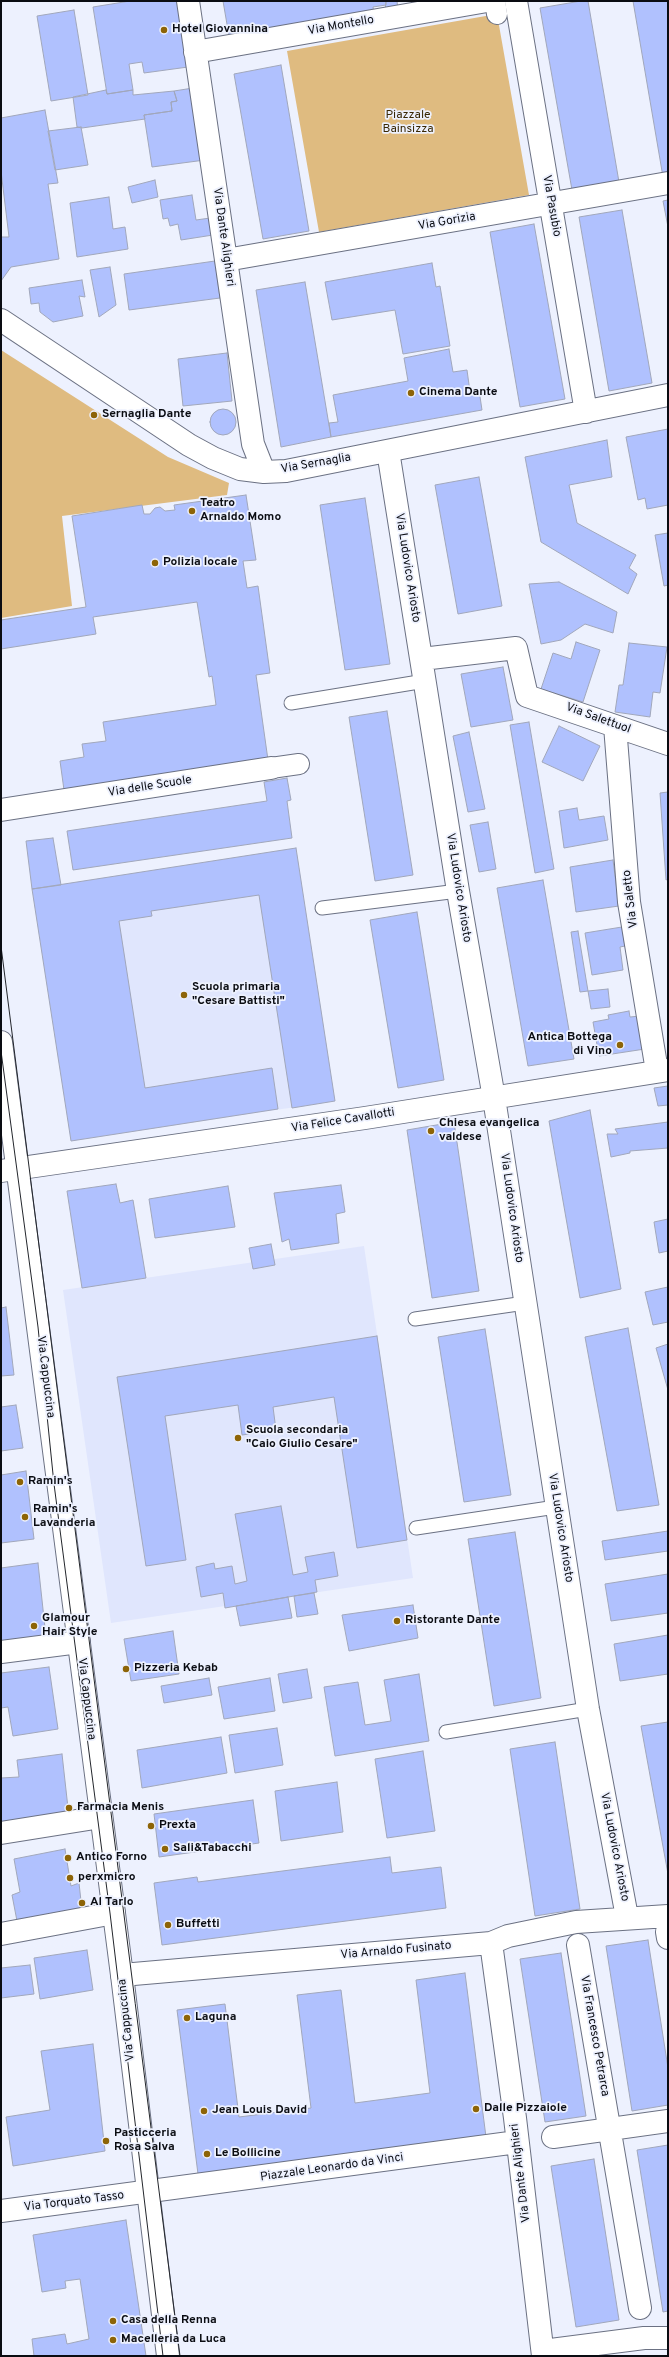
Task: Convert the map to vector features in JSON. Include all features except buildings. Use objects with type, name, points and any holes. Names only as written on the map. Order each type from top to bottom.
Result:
[{"type":"street","name":"Via Dante Alighieri","points":[[188,1],[253,444],[264,472]]},
{"type":"street","name":"Via Pasubio","points":[[516,1],[536,202],[586,412]]},
{"type":"street","name":"Via Montello","points":[[195,52],[493,5]]},
{"type":"street","name":"Via Gorizia","points":[[226,260],[536,202],[668,183]]},
{"type":"street","name":"Via Sernaglia","points":[[1,320],[189,445],[213,458],[240,469],[264,472],[286,471],[668,395]]},
{"type":"street","name":"Via Ludovico Ariosto","points":[[388,451],[458,891],[494,1098],[588,1709],[627,1917]]},
{"type":"street","name":"Via Salettuol","points":[[422,659],[516,648],[527,696],[668,744]]},
{"type":"street","name":"Via Saletto","points":[[615,726],[630,902],[662,1071]]},
{"type":"street","name":"Via delle Scuole","points":[[1,810],[299,764]]},
{"type":"street","name":"Via Cappuccina","points":[[1,1042],[9,1170],[79,1642],[122,1975],[147,2193],[168,2356]]},
{"type":"street","name":"Via Felice Cavallotti","points":[[9,1170],[494,1098],[662,1071]]},
{"type":"street","points":[[1,1652],[79,1642]]},
{"type":"street","points":[[1,1833],[101,1817]]},
{"type":"street","points":[[1,1934],[114,1913]]},
{"type":"street","name":"Via Arnaldo Fusinato","points":[[122,1975],[491,1943],[508,1936],[576,1922],[627,1917],[668,1928]]},
{"type":"street","name":"Via Dante Alighieri","points":[[491,1943],[543,2353]]},
{"type":"street","name":"Via Francesco Petrarca","points":[[578,1945],[611,2128],[640,2308]]},
{"type":"street","points":[[553,2137],[668,2121]]},
{"type":"street","name":"Piazzale Leonardo da Vinci","points":[[147,2193],[517,2142]]},
{"type":"street","name":"Via Torquato Tasso","points":[[1,2211],[147,2193]]},
{"type":"street","points":[[543,2353],[644,2338],[668,2338]]},
{"type":"lane","points":[[291,703],[425,681]]},
{"type":"lane","points":[[322,908],[458,891]]},
{"type":"lane","points":[[415,1319],[525,1303]]},
{"type":"lane","points":[[416,1528],[556,1506]]},
{"type":"lane","points":[[446,1732],[588,1709]]},
{"type":"shaded area","name":"Scuola primaria \"Cesare Battisti\"","points":[[296,848],[335,1101],[71,1141],[32,889]]},
{"type":"shaded area","name":"Scuola secondaria \"Caio Giulio Cesare\"","points":[[364,1246],[413,1578],[111,1623],[63,1290]]},
{"type":"green space","name":"Piazzale Bainsizza","points":[[497,14],[529,195],[319,232],[287,51]]},
{"type":"green space","points":[[1,350],[168,457],[229,483],[227,495],[62,516],[72,606],[1,618]]},
{"type":"tram line","points":[[1,946],[180,2356]]},
{"type":"tram line","points":[[1,1051],[38,1327],[54,1484],[110,1913],[163,2356]]},
{"type":"place","name":"Hotel Giovannina","points":[[164,30]]},
{"type":"place","name":"Cinema Dante","points":[[411,393]]},
{"type":"place","name":"Sernaglia Dante","points":[[94,415]]},
{"type":"place","name":"Teatro Arnaldo Momo","points":[[192,511]]},
{"type":"place","name":"Polizia locale","points":[[155,563]]},
{"type":"place","name":"Scuola primaria \"Cesare Battisti\"","points":[[184,995]]},
{"type":"place","name":"Antica Bottega di Vino","points":[[620,1045]]},
{"type":"place","name":"Chiesa evangelica valdese","points":[[431,1131]]},
{"type":"place","name":"Scuola secondaria \"Caio Giulio Cesare\"","points":[[238,1438]]},
{"type":"place","name":"Ramin's","points":[[20,1482]]},
{"type":"place","name":"Ramin's Lavanderia","points":[[25,1517]]},
{"type":"place","name":"Ristorante Dante","points":[[397,1621]]},
{"type":"place","name":"Glamour Hair Style","points":[[34,1626]]},
{"type":"place","name":"Pizzeria Kebab","points":[[126,1669]]},
{"type":"place","name":"Farmacia Menis","points":[[69,1808]]},
{"type":"place","name":"Prexta","points":[[151,1826]]},
{"type":"place","name":"Sali&Tabacchi","points":[[165,1849]]},
{"type":"place","name":"Antico Forno","points":[[68,1858]]},
{"type":"place","name":"perxmicro","points":[[70,1878]]},
{"type":"place","name":"Al Tarlo","points":[[82,1903]]},
{"type":"place","name":"Buffetti","points":[[168,1925]]},
{"type":"place","name":"Laguna","points":[[187,2018]]},
{"type":"place","name":"Dalle Pizzaiole","points":[[476,2109]]},
{"type":"place","name":"Jean Louis David","points":[[204,2111]]},
{"type":"place","name":"Pasticceria Rosa Salva","points":[[106,2141]]},
{"type":"place","name":"Le Bollicine","points":[[207,2154]]},
{"type":"place","name":"Casa della Renna","points":[[113,2321]]},
{"type":"place","name":"Macelleria da Luca","points":[[113,2340]]}]
